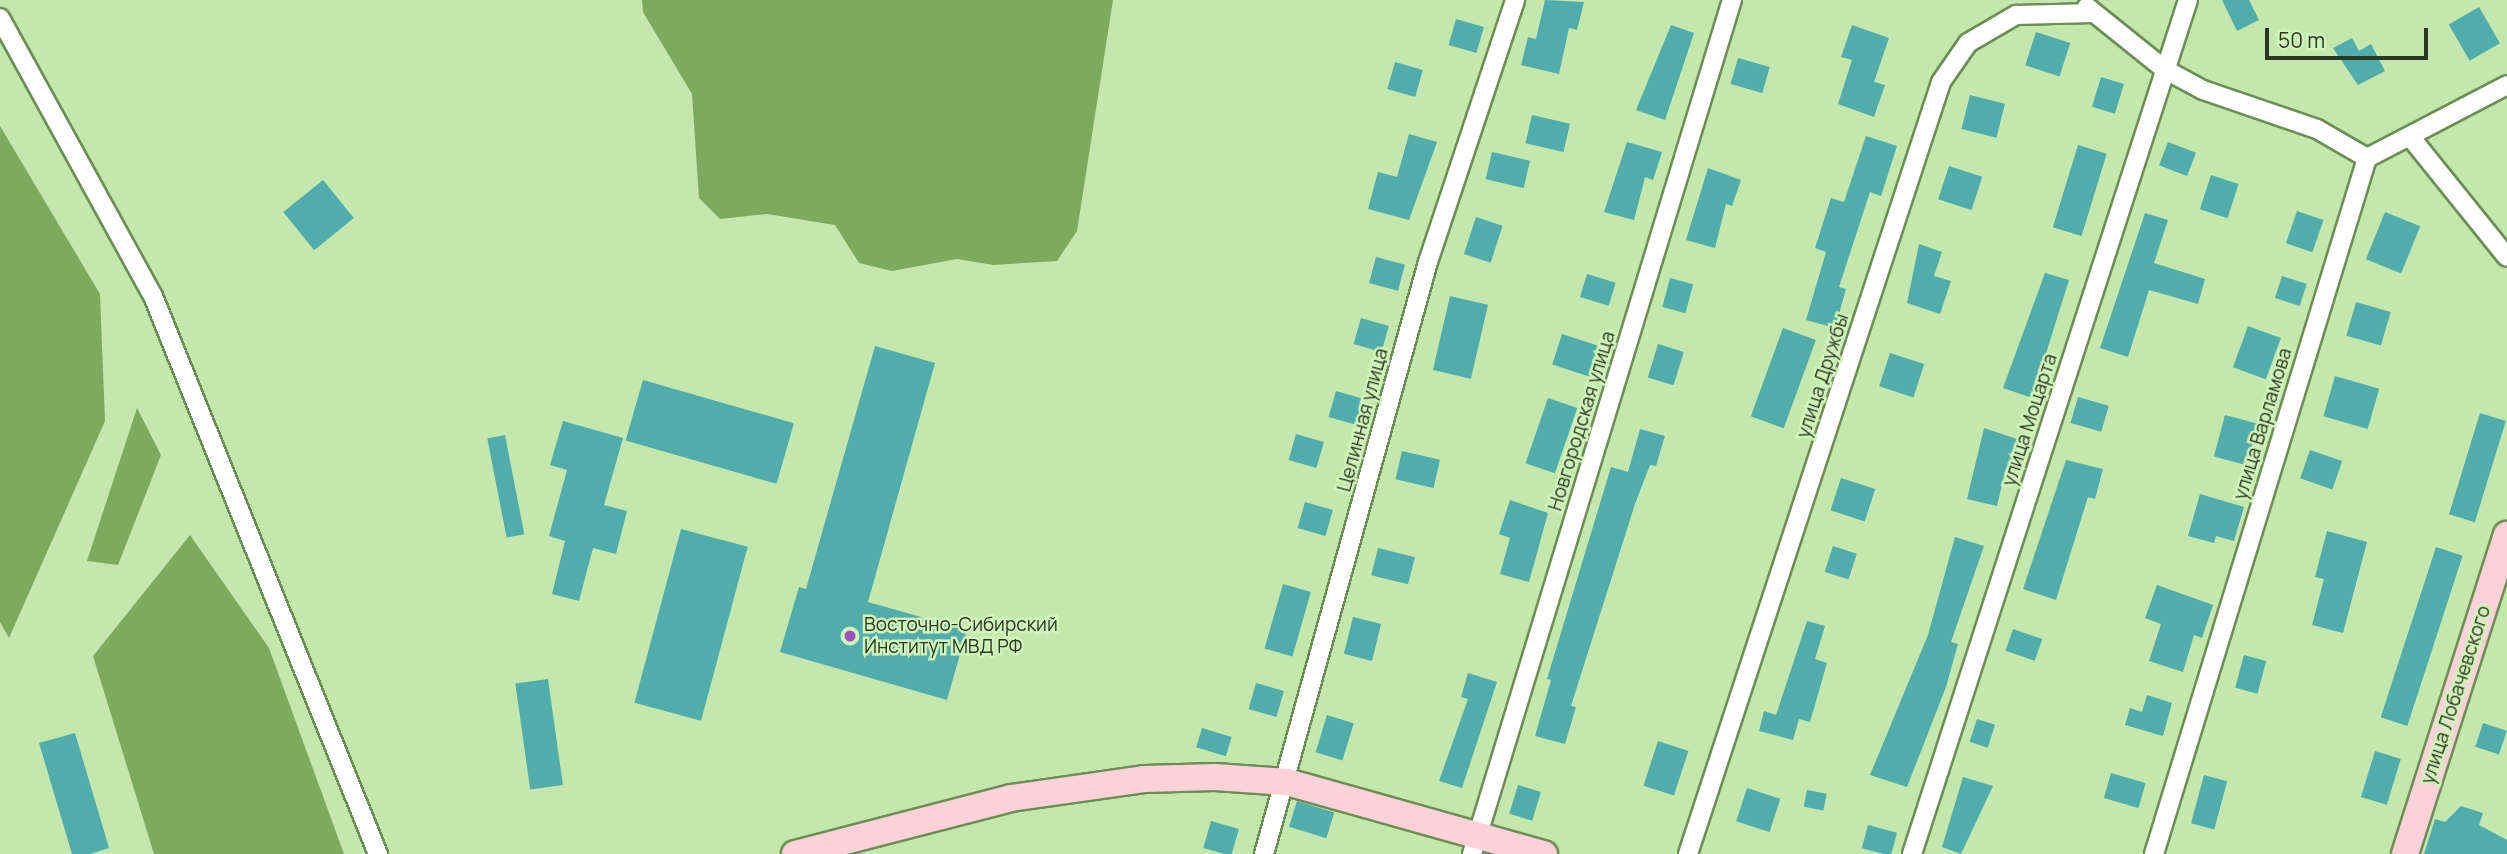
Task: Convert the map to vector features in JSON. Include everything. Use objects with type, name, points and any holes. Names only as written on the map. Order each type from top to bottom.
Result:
[{"type":"street","name":"Целинная улица","points":[[1264,854],[1287,782],[1427,262],[1515,0]]},
{"type":"street","name":"Новгородская улица","points":[[1475,844],[1732,0]]},
{"type":"street","points":[[2079,0],[2165,69],[2203,90],[2317,129],[2367,159],[2412,139],[2507,85]]},
{"type":"street","name":"улица Моцарта","points":[[1912,854],[2188,0]]},
{"type":"street","name":"улица Дружбы","points":[[1688,854],[1941,82],[1968,43],[2016,15],[2094,13]]},
{"type":"street","points":[[0,18],[153,296],[379,854]]},
{"type":"street","points":[[2412,139],[2507,257]]},
{"type":"street","name":"улица Варламова","points":[[2154,854],[2367,159]]},
{"type":"street","name":"улица Лобачевского","points":[[2405,854],[2507,535]]},
{"type":"street","points":[[795,854],[1011,798],[1144,779],[1287,782],[1475,844],[1544,854]]},
{"type":"green space","points":[[642,0],[1113,0],[1077,231],[1057,261],[993,265],[957,259],[892,271],[859,263],[835,225],[767,214],[720,219],[699,198],[692,94],[643,12]]},
{"type":"green space","points":[[0,126],[100,294],[105,421],[9,638],[0,622]]},
{"type":"green space","points":[[137,408],[161,455],[118,565],[87,561]]},
{"type":"green space","points":[[190,535],[269,648],[344,854],[154,854],[93,656]]},
{"type":"building","points":[[1545,0],[1584,2],[1577,30],[1569,28],[1559,74],[1521,65],[1528,37],[1536,39]]},
{"type":"building","points":[[2222,0],[2249,0],[2259,20],[2237,31]]},
{"type":"building","points":[[2479,7],[2500,43],[2470,61],[2449,24]]},
{"type":"building","points":[[1456,19],[1484,27],[1476,53],[1449,45]]},
{"type":"building","points":[[1671,25],[1694,33],[1665,120],[1636,110]]},
{"type":"building","points":[[1852,25],[1889,38],[1874,82],[1885,85],[1874,117],[1838,104],[1852,60],[1841,57]]},
{"type":"building","points":[[2036,32],[2070,43],[2059,76],[2025,65]]},
{"type":"building","points":[[2352,38],[2359,51],[2371,44],[2385,71],[2358,85],[2333,48]]},
{"type":"building","points":[[1738,58],[1770,67],[1762,93],[1731,84]]},
{"type":"building","points":[[1395,62],[1423,70],[1415,97],[1387,89]]},
{"type":"building","points":[[2101,77],[2124,84],[2115,114],[2092,107]]},
{"type":"building","points":[[1970,95],[2005,104],[1996,138],[1962,129]]},
{"type":"building","points":[[1532,115],[1570,124],[1563,152],[1525,143]]},
{"type":"building","points":[[1409,134],[1437,142],[1409,220],[1368,209],[1378,172],[1397,177]]},
{"type":"building","points":[[1866,136],[1897,146],[1881,196],[1870,192],[1839,287],[1846,289],[1835,328],[1806,320],[1826,252],[1815,248],[1831,198],[1844,202]]},
{"type":"building","points":[[1627,142],[1662,152],[1653,180],[1645,177],[1634,220],[1604,212]]},
{"type":"building","points":[[2168,142],[2196,153],[2187,176],[2159,165]]},
{"type":"building","points":[[2078,145],[2107,154],[2082,236],[2053,227]]},
{"type":"building","points":[[1492,152],[1530,161],[1524,188],[1486,179]]},
{"type":"building","points":[[1949,166],[1982,177],[1971,210],[1938,199]]},
{"type":"building","points":[[1708,168],[1741,180],[1732,206],[1726,204],[1715,248],[1686,240]]},
{"type":"building","points":[[2211,175],[2239,184],[2227,218],[2200,209]]},
{"type":"building","points":[[323,180],[354,218],[314,250],[283,212]]},
{"type":"building","points":[[2297,211],[2323,220],[2312,252],[2286,243]]},
{"type":"building","points":[[2385,212],[2420,226],[2401,274],[2366,259]]},
{"type":"building","points":[[2145,213],[2168,220],[2154,263],[2205,279],[2198,304],[2149,290],[2128,357],[2100,348]]},
{"type":"building","points":[[1476,217],[1503,226],[1491,263],[1464,254]]},
{"type":"building","points":[[1919,244],[1942,252],[1934,276],[1951,281],[1940,314],[1907,303]]},
{"type":"building","points":[[1376,257],[1405,265],[1398,291],[1369,283]]},
{"type":"building","points":[[2045,273],[2069,280],[2032,398],[2003,388]]},
{"type":"building","points":[[1587,274],[1616,283],[1609,306],[1580,297]]},
{"type":"building","points":[[2282,276],[2307,284],[2300,306],[2275,298]]},
{"type":"building","points":[[1670,278],[1693,284],[1685,313],[1662,307]]},
{"type":"building","points":[[1450,296],[1488,305],[1471,379],[1433,370]]},
{"type":"building","points":[[2356,302],[2391,312],[2381,346],[2346,336]]},
{"type":"building","points":[[1361,318],[1389,326],[1381,352],[1354,344]]},
{"type":"building","points":[[2248,326],[2281,338],[2266,379],[2233,367]]},
{"type":"building","points":[[1783,328],[1816,340],[1784,428],[1751,416]]},
{"type":"building","points":[[1562,334],[1599,346],[1589,376],[1552,364]]},
{"type":"building","points":[[1658,344],[1684,352],[1674,385],[1648,377]]},
{"type":"building","points":[[875,346],[935,363],[868,602],[967,630],[947,700],[780,652],[799,587],[806,589]]},
{"type":"building","points":[[1890,353],[1924,364],[1913,397],[1879,386]]},
{"type":"building","points":[[2335,376],[2379,389],[2368,429],[2323,416]]},
{"type":"building","points":[[643,380],[794,423],[777,484],[626,441]]},
{"type":"building","points":[[1336,391],[1364,399],[1356,425],[1329,417]]},
{"type":"building","points":[[2078,397],[2109,406],[2101,432],[2071,423]]},
{"type":"building","points":[[1548,398],[1577,408],[1555,473],[1526,463]]},
{"type":"building","points":[[2480,413],[2506,421],[2475,522],[2449,514]]},
{"type":"building","points":[[2225,415],[2258,424],[2247,465],[2214,457]]},
{"type":"building","points":[[563,421],[623,438],[604,505],[627,511],[616,554],[593,548],[579,601],[552,594],[565,541],[549,536],[567,470],[550,465]]},
{"type":"building","points":[[1984,428],[2020,440],[2010,469],[2006,468],[1997,506],[1967,499]]},
{"type":"building","points":[[1640,429],[1665,436],[1656,466],[1650,465],[1635,504],[1571,706],[1576,707],[1565,744],[1535,736],[1551,680],[1547,679],[1611,467],[1628,472]]},
{"type":"building","points":[[1296,434],[1324,442],[1316,468],[1289,460]]},
{"type":"building","points":[[505,435],[524,534],[507,538],[487,438]]},
{"type":"building","points":[[2310,450],[2342,461],[2332,489],[2300,478]]},
{"type":"building","points":[[1402,451],[1440,460],[1433,488],[1395,479]]},
{"type":"building","points":[[2066,460],[2103,469],[2095,499],[2088,497],[2056,600],[2023,589]]},
{"type":"building","points":[[1841,478],[1875,489],[1865,521],[1830,510]]},
{"type":"building","points":[[2200,494],[2244,507],[2234,541],[2216,536],[2214,543],[2188,536]]},
{"type":"building","points":[[1510,500],[1548,513],[1529,582],[1500,574],[1510,538],[1499,534]]},
{"type":"building","points":[[1305,502],[1333,510],[1325,536],[1298,528]]},
{"type":"building","points":[[681,529],[748,547],[701,721],[634,703]]},
{"type":"building","points":[[2327,531],[2367,542],[2343,633],[2312,625],[2324,579],[2315,577]]},
{"type":"building","points":[[1955,537],[1984,546],[1951,642],[1958,644],[1946,687],[1907,787],[1870,775],[1928,635]]},
{"type":"building","points":[[1833,546],[1857,554],[1848,579],[1825,572]]},
{"type":"building","points":[[2436,547],[2463,556],[2407,726],[2381,717]]},
{"type":"building","points":[[1378,548],[1415,557],[1408,584],[1371,575]]},
{"type":"building","points":[[1283,584],[1311,592],[1292,656],[1265,648]]},
{"type":"building","points":[[2157,585],[2213,605],[2202,638],[2194,635],[2183,672],[2149,661],[2161,624],[2145,618]]},
{"type":"building","points":[[1353,617],[1381,624],[1372,661],[1344,654]]},
{"type":"building","points":[[1807,621],[1825,626],[1815,659],[1827,663],[1810,722],[1799,719],[1793,740],[1759,731],[1764,711],[1776,715]]},
{"type":"building","points":[[2013,629],[2042,639],[2035,661],[2006,651]]},
{"type":"building","points":[[2244,655],[2266,661],[2257,694],[2235,688]]},
{"type":"building","points":[[1468,673],[1497,682],[1462,788],[1439,781],[1468,699],[1461,697]]},
{"type":"building","points":[[548,679],[563,785],[530,790],[515,684]]},
{"type":"building","points":[[1256,683],[1284,691],[1276,717],[1249,709]]},
{"type":"building","points":[[2147,695],[2172,703],[2163,736],[2125,725],[2130,708],[2142,712]]},
{"type":"building","points":[[1327,715],[1354,723],[1342,760],[1316,752]]},
{"type":"building","points":[[1977,719],[1995,725],[1988,748],[1970,742]]},
{"type":"building","points":[[2483,723],[2507,731],[2499,755],[2475,747]]},
{"type":"building","points":[[1202,728],[1232,737],[1226,756],[1196,747]]},
{"type":"building","points":[[75,733],[109,848],[90,854],[72,854],[39,743]]},
{"type":"building","points":[[1658,741],[1688,751],[1674,796],[1643,786]]},
{"type":"building","points":[[2375,751],[2401,759],[2387,805],[2361,797]]},
{"type":"building","points":[[2111,773],[2146,783],[2138,808],[2104,798]]},
{"type":"building","points":[[2204,775],[2227,781],[2214,830],[2191,823]]},
{"type":"building","points":[[1963,777],[1993,786],[1961,854],[1942,847]]},
{"type":"building","points":[[1518,785],[1541,792],[1532,821],[1509,814]]},
{"type":"building","points":[[1747,788],[1780,799],[1769,832],[1736,821]]},
{"type":"building","points":[[1807,790],[1827,794],[1823,811],[1804,807]]},
{"type":"building","points":[[1297,801],[1334,812],[1326,838],[1289,827]]},
{"type":"building","points":[[2461,806],[2483,813],[2479,825],[2507,840],[2507,854],[2424,854],[2435,819],[2445,822]]},
{"type":"building","points":[[1211,821],[1239,829],[1232,854],[1203,848]]},
{"type":"building","points":[[1868,825],[1897,833],[1891,854],[1862,848]]},
{"type":"place","name":"Восточно-Сибирский Институт МВД РФ","points":[[850,636]]}]
